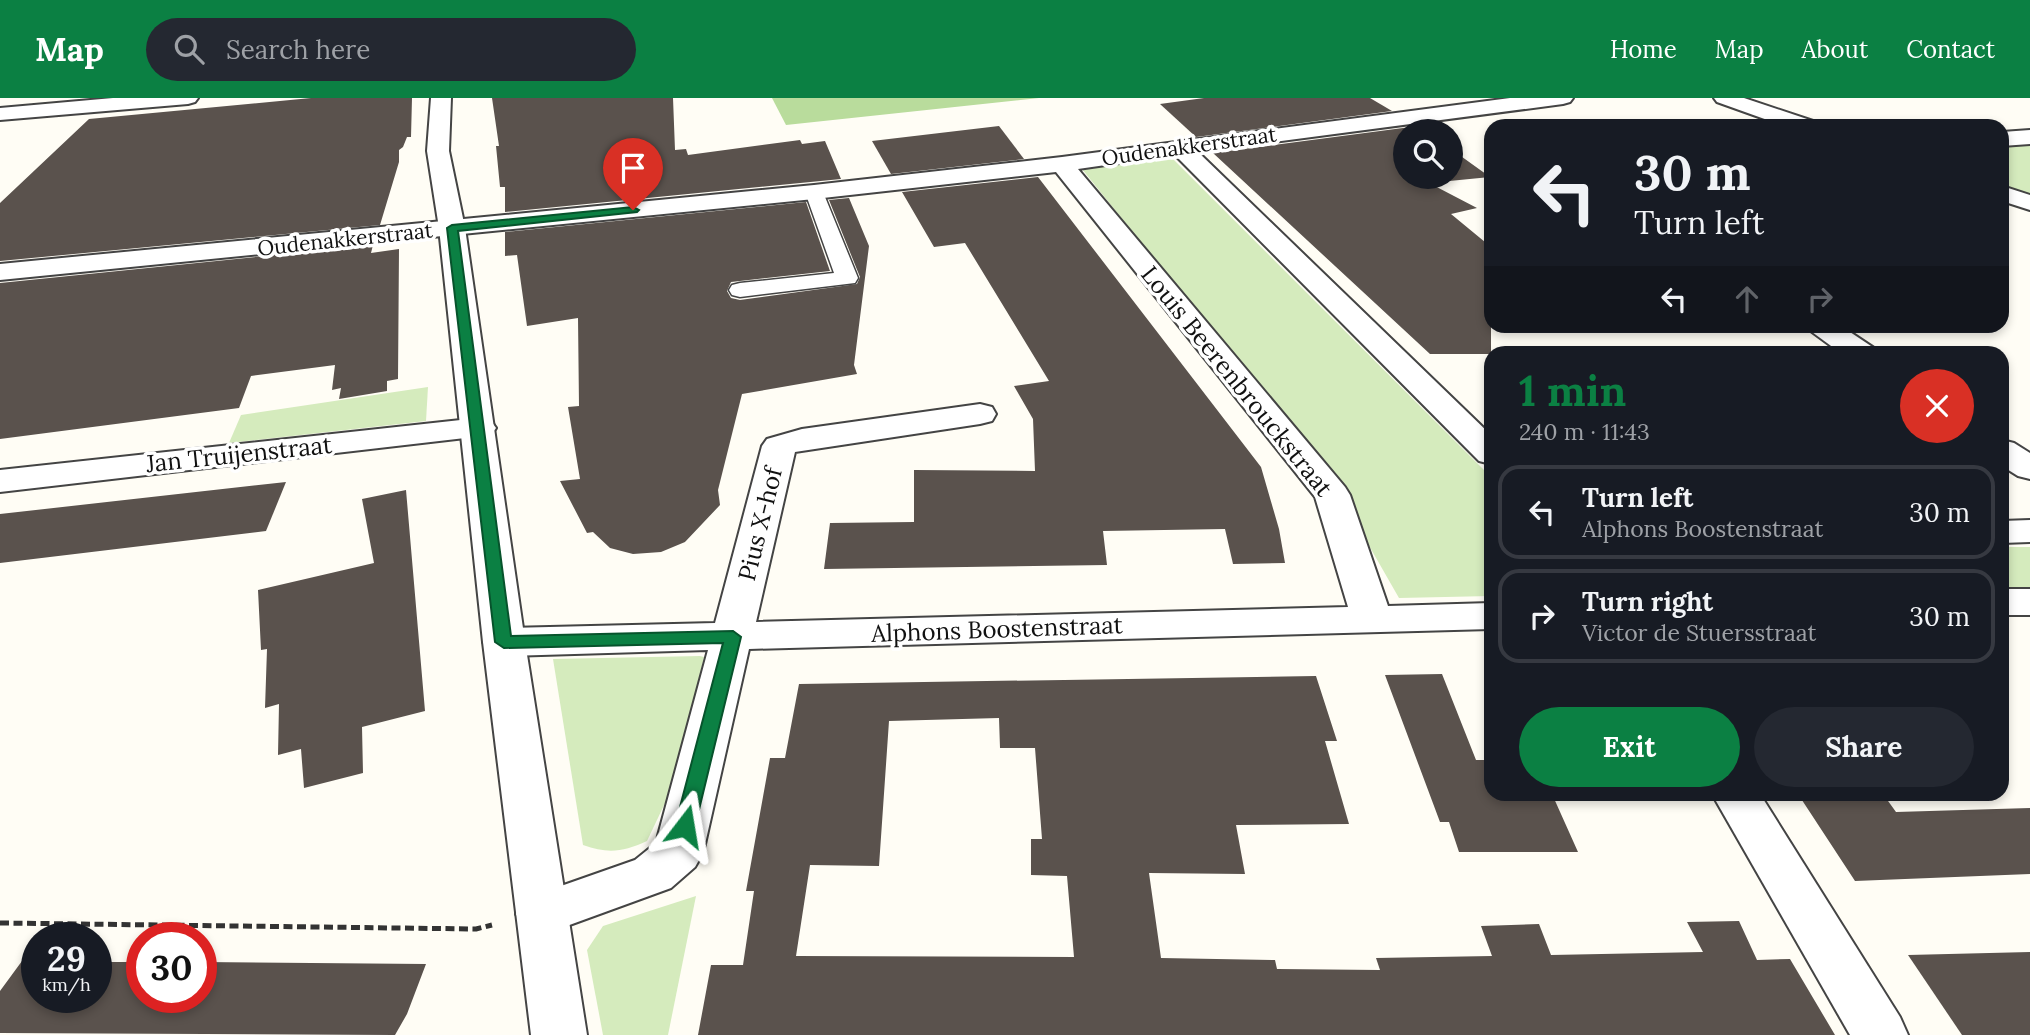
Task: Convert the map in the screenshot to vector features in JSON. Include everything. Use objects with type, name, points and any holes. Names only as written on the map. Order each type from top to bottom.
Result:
[{"type":"street","points":[[0,114],[188,98]]},
{"type":"street","points":[[441,98],[438,151],[452,228],[504,642],[559,1035]]},
{"type":"street","name":"Oudenakkerstraat","points":[[0,272],[814,192],[1062,164],[1362,122],[1563,98]]},
{"type":"street","points":[[1724,98],[1785,119]]},
{"type":"street","points":[[1333,104],[1362,122]]},
{"type":"street","points":[[1503,106],[1522,119]]},
{"type":"street","points":[[2009,138],[2030,137]]},
{"type":"street","points":[[1180,147],[1484,447]]},
{"type":"street","name":"Louis Beerenbrouckstraat","points":[[1062,164],[1332,495],[1372,619]]},
{"type":"street","points":[[2009,196],[2030,203]]},
{"type":"street","points":[[1832,333],[1851,346]]},
{"type":"street","name":"Pius X-hof","points":[[733,637],[779,446],[802,439],[980,414]]},
{"type":"street","name":"Jan Truijenstraat","points":[[0,481],[479,428]]},
{"type":"street","points":[[2009,455],[2030,469]]},
{"type":"street","points":[[2009,532],[2030,531]]},
{"type":"street","points":[[2009,602],[2030,601]]},
{"type":"street","name":"Alphons Boostenstraat","points":[[504,642],[1484,616]]},
{"type":"street","points":[[542,914],[653,874],[678,853],[733,637]]},
{"type":"street","points":[[1739,801],[1880,1035]]},
{"type":"lane","points":[[740,290],[847,278],[814,192]]},
{"type":"path","points":[[0,923],[477,929],[542,914]]},
{"type":"green space","points":[[772,98],[1039,98],[786,125]]},
{"type":"green space","points":[[2030,144],[2030,196],[2009,188],[2009,146]]},
{"type":"green space","points":[[1167,153],[1484,470],[1484,596],[1399,598],[1332,481],[1078,164]]},
{"type":"green space","points":[[428,387],[426,421],[229,443],[241,415]]},
{"type":"green space","points":[[2009,547],[2030,547],[2030,588],[2009,589]]},
{"type":"green space","points":[[704,657],[675,782],[647,841],[630,848],[615,850],[600,850],[583,845],[553,659]]},
{"type":"green space","points":[[696,896],[668,1035],[603,1035],[587,950],[603,926]]},
{"type":"building","points":[[311,98],[412,98],[411,137],[407,137],[399,150],[399,162],[380,225],[0,261],[0,203],[89,119]]},
{"type":"building","points":[[492,98],[673,98],[675,150],[686,149],[688,155],[800,140],[802,144],[825,141],[841,179],[505,212],[505,187],[500,187],[496,146],[499,146]]},
{"type":"building","points":[[1204,98],[1370,98],[1392,111],[1196,137],[1160,104]]},
{"type":"building","points":[[999,126],[1024,159],[891,174],[872,141]]},
{"type":"building","points":[[1393,129],[1393,189],[1441,189],[1477,208],[1451,214],[1484,241],[1484,333],[1491,333],[1491,346],[1484,346],[1484,354],[1430,354],[1213,153]]},
{"type":"building","points":[[1463,158],[1484,173],[1484,178],[1463,180]]},
{"type":"building","points":[[1038,177],[1261,467],[1279,529],[1285,563],[1233,564],[1225,529],[1103,531],[1107,565],[824,569],[830,523],[914,522],[914,470],[1035,471],[1033,419],[1014,386],[1049,381],[965,243],[934,247],[902,192]]},
{"type":"building","points":[[849,198],[869,246],[854,365],[857,374],[742,394],[718,490],[720,505],[685,542],[661,552],[633,554],[610,548],[593,532],[587,533],[560,481],[580,479],[568,407],[579,406],[578,318],[527,326],[517,255],[505,256],[505,232],[806,202],[830,271],[731,282],[727,291],[731,298],[740,300],[857,284],[860,277],[829,200]]},
{"type":"building","points":[[373,245],[371,253],[399,249],[398,379],[387,381],[387,391],[339,399],[341,388],[332,390],[335,365],[251,376],[239,408],[0,439],[0,283]]},
{"type":"building","points":[[286,482],[266,531],[0,563],[0,514]]},
{"type":"building","points":[[406,490],[425,711],[362,727],[363,773],[304,788],[301,749],[278,755],[279,704],[265,708],[267,649],[261,650],[258,590],[374,563],[362,499]]},
{"type":"building","points":[[1442,674],[1476,760],[1484,760],[1484,801],[1555,801],[1578,852],[1459,852],[1449,822],[1440,822],[1385,675]]},
{"type":"building","points":[[1316,676],[1337,741],[1325,741],[1349,824],[1236,825],[1245,874],[1149,873],[1161,958],[1275,960],[1277,969],[1380,970],[1376,958],[1492,956],[1481,926],[1539,924],[1551,955],[1703,952],[1687,922],[1739,921],[1757,960],[1790,959],[1835,1035],[698,1035],[711,965],[743,965],[754,891],[746,891],[770,758],[785,758],[799,684]],"holes":[[[999,718],[1000,748],[1035,748],[1042,839],[1031,839],[1031,875],[1067,876],[1074,957],[796,956],[810,865],[879,866],[889,721]]]},
{"type":"building","points":[[1803,801],[1888,801],[1896,812],[2030,808],[2030,874],[1855,881]]},
{"type":"building","points":[[2030,952],[2030,1035],[1962,1035],[1908,955]]},
{"type":"building","points":[[21,962],[21,1013],[112,1013],[112,962],[126,962],[126,1013],[217,1013],[217,962],[426,964],[407,1014],[395,1035],[0,1033],[0,991]]},
{"type":"route","points":[[633,210],[452,228],[504,642],[733,637],[685,826]]}]
